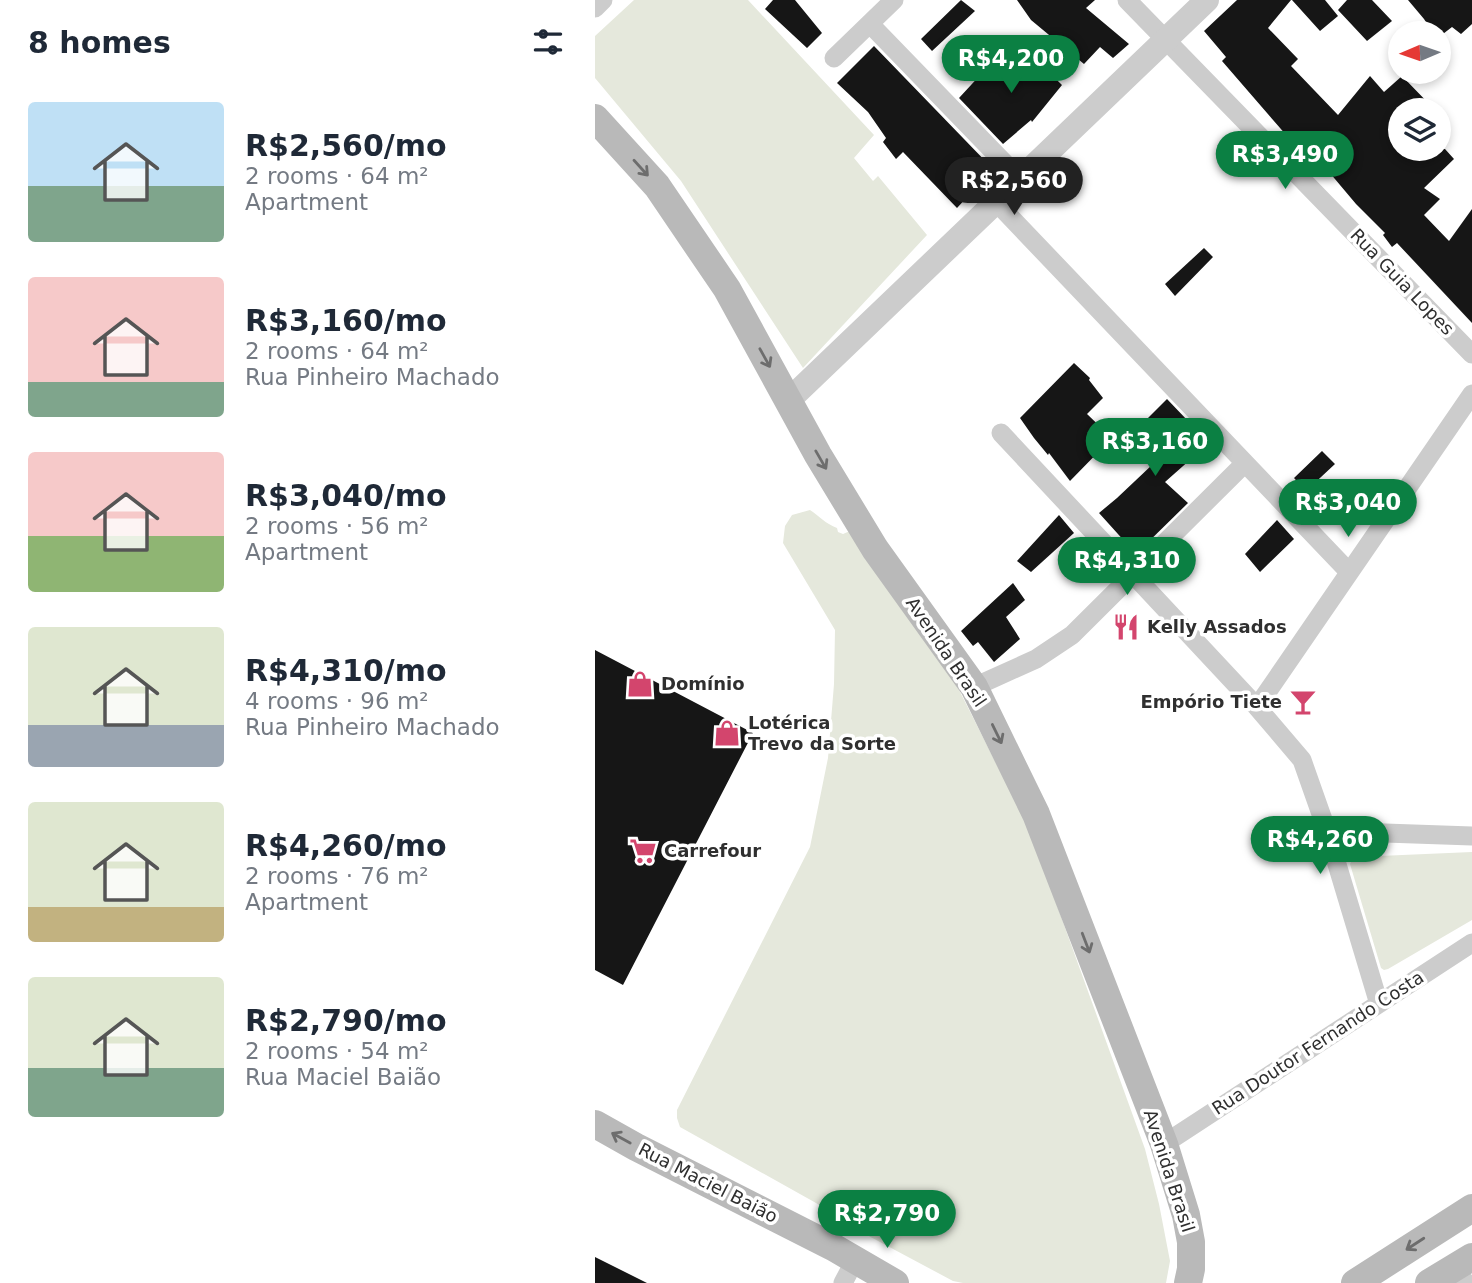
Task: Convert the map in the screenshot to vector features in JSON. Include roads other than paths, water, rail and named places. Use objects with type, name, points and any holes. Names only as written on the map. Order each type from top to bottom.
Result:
[{"type":"main road","name":"Avenida Brasil","points":[[595,118],[657,186],[727,289],[818,455],[874,550],[974,687],[1036,814],[1164,1143],[1186,1215],[1191,1242],[1188,1283]]},
{"type":"main road","name":"Rua Maciel Baião","points":[[595,1124],[849,1271],[895,1283]]},
{"type":"main road","points":[[1355,1283],[1472,1208]]},
{"type":"main road","points":[[1429,1283],[1464,1269]]},
{"type":"main road","points":[[849,1271],[920,1283]]},
{"type":"street","points":[[595,8],[603,0]]},
{"type":"street","points":[[834,58],[894,0]]},
{"type":"street","name":"Rua Guia Lopes","points":[[1127,0],[1472,354]]},
{"type":"street","points":[[789,400],[1207,0]]},
{"type":"street","points":[[870,24],[1020,179]]},
{"type":"street","points":[[996,202],[1349,572]]},
{"type":"street","points":[[1257,707],[1472,394]]},
{"type":"street","points":[[1001,433],[1257,707],[1302,760],[1327,831],[1379,1004]]},
{"type":"street","points":[[974,687],[1036,659],[1072,635],[1245,463]]},
{"type":"street","points":[[1327,831],[1472,836]]},
{"type":"street","name":"Rua Doutor Fernando Costa","points":[[1164,1143],[1472,943]]},
{"type":"place","name":"Kelly Assados","points":[[1126,627]]},
{"type":"place","name":"Domínio","points":[[640,684]]},
{"type":"place","name":"Empório Tiete","points":[[1303,702]]},
{"type":"place","name":"Lotérica Trevo da Sorte","points":[[727,733]]},
{"type":"place","name":"Carrefour","points":[[643,851]]}]
